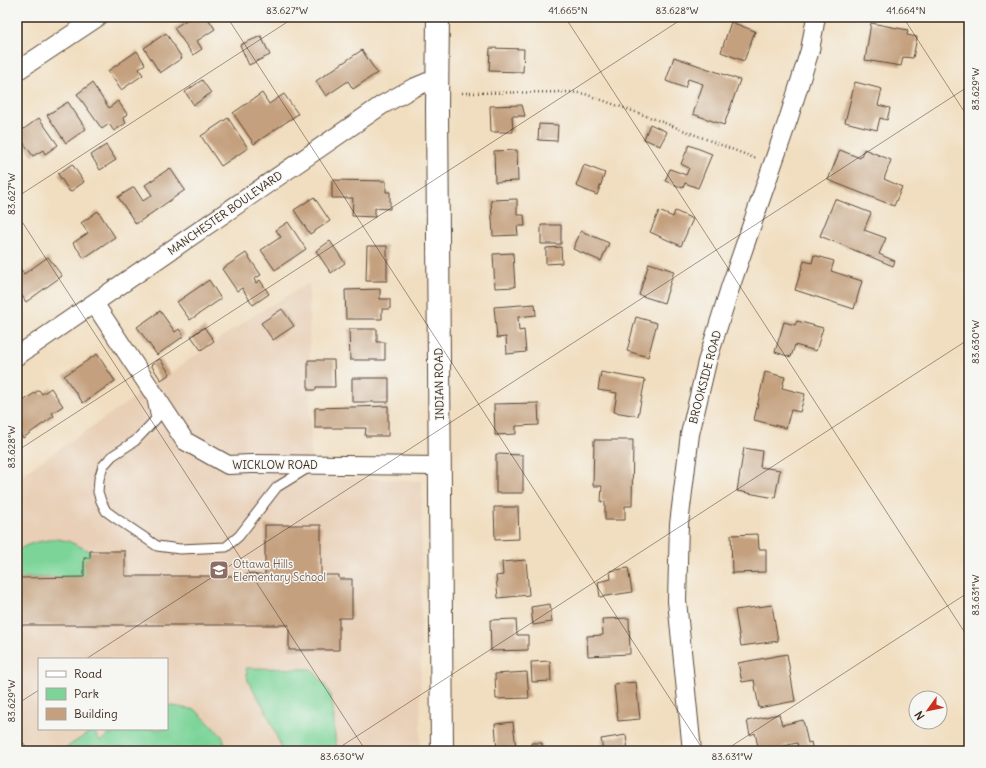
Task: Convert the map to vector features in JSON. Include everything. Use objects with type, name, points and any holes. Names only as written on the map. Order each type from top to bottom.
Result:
[{"type":"street","points":[[17,70],[98,17]]},
{"type":"street","name":"INDIAN ROAD","points":[[438,17],[437,78],[442,751]]},
{"type":"street","name":"BROOKSIDE ROAD","points":[[692,751],[676,601],[679,524],[690,434],[707,362],[730,288],[789,117],[810,50],[816,17]]},
{"type":"street","name":"MANCHESTER BOULEVARD","points":[[17,356],[382,105],[413,88],[437,78]]},
{"type":"street","name":"WICKLOW ROAD","points":[[94,303],[186,442],[228,465],[440,466]]},
{"type":"lane","points":[[149,386],[156,419],[135,442],[112,456],[104,466],[99,479],[98,492],[106,511],[157,546],[180,549],[226,547],[239,536],[277,488],[313,465]]},
{"type":"path","points":[[462,93],[571,92],[585,94],[772,164]]},
{"type":"shaded area","name":"Ottawa Hills Elementary School","points":[[309,283],[311,477],[422,481],[420,751],[17,751],[17,478],[256,314]]},
{"type":"green space","points":[[57,539],[68,541],[90,551],[90,558],[84,577],[17,578],[17,551],[41,541]]},
{"type":"green space","points":[[246,668],[312,669],[326,686],[331,697],[337,751],[282,751],[266,711],[248,681]]},
{"type":"green space","points":[[168,705],[196,710],[223,737],[226,751],[61,751],[93,730],[100,741],[116,730],[168,730]]},
{"type":"building","points":[[191,17],[207,17],[215,29],[197,41],[202,49],[193,55],[174,28]]},
{"type":"building","points":[[731,22],[755,31],[744,61],[721,52]]},
{"type":"building","points":[[871,23],[908,30],[907,35],[917,37],[913,58],[903,57],[901,66],[865,60]]},
{"type":"building","points":[[166,33],[182,58],[160,73],[144,48]]},
{"type":"building","points":[[261,36],[270,55],[249,65],[240,45]]},
{"type":"building","points":[[490,48],[524,49],[523,72],[489,71]]},
{"type":"building","points":[[362,50],[377,73],[353,89],[348,81],[326,96],[316,81]]},
{"type":"building","points":[[137,51],[145,64],[139,69],[143,75],[121,90],[108,71]]},
{"type":"building","points":[[674,57],[740,80],[724,125],[693,114],[703,84],[688,79],[685,88],[666,81]]},
{"type":"building","points":[[202,80],[211,93],[194,105],[185,92]]},
{"type":"building","points":[[855,82],[882,89],[878,105],[890,108],[887,120],[880,118],[877,130],[845,122]]},
{"type":"building","points":[[92,83],[109,108],[118,101],[127,114],[123,118],[126,123],[114,131],[109,124],[102,129],[77,94]]},
{"type":"building","points":[[262,93],[269,104],[284,94],[298,114],[254,144],[233,113]]},
{"type":"building","points":[[68,102],[86,129],[66,143],[47,115]]},
{"type":"building","points":[[522,105],[525,116],[512,116],[513,132],[491,132],[490,106]]},
{"type":"building","points":[[39,118],[58,145],[45,154],[43,150],[33,156],[17,134]]},
{"type":"building","points":[[228,118],[248,148],[221,166],[201,136]]},
{"type":"building","points":[[539,124],[558,125],[557,141],[538,140]]},
{"type":"building","points":[[650,124],[667,132],[660,146],[644,139]]},
{"type":"building","points":[[106,145],[116,160],[100,170],[91,155]]},
{"type":"building","points":[[689,145],[712,154],[698,188],[685,183],[683,188],[665,181],[670,169],[686,175],[689,168],[681,164]]},
{"type":"building","points":[[864,149],[891,160],[884,179],[902,187],[894,206],[828,180],[840,150],[860,158]]},
{"type":"building","points":[[517,150],[518,181],[495,182],[494,151]]},
{"type":"building","points":[[72,164],[84,182],[70,192],[58,174]]},
{"type":"building","points":[[584,165],[605,173],[597,195],[576,186]]},
{"type":"building","points":[[170,168],[185,190],[136,224],[118,197],[134,187],[143,201],[152,195],[145,185]]},
{"type":"building","points":[[332,180],[386,181],[386,192],[390,192],[390,209],[375,208],[375,217],[352,216],[353,198],[332,198]]},
{"type":"building","points":[[314,197],[330,221],[310,234],[294,210]]},
{"type":"building","points":[[517,199],[517,215],[524,215],[525,226],[517,226],[518,235],[493,236],[491,200]]},
{"type":"building","points":[[835,199],[871,213],[864,230],[886,238],[879,254],[895,261],[893,266],[820,236]]},
{"type":"building","points":[[98,211],[115,237],[84,258],[73,243],[88,233],[81,223]]},
{"type":"building","points":[[659,211],[673,217],[675,211],[693,219],[681,246],[650,232]]},
{"type":"building","points":[[288,222],[306,249],[275,270],[261,250],[281,237],[276,230]]},
{"type":"building","points":[[541,225],[561,225],[561,244],[541,244]]},
{"type":"building","points":[[581,231],[609,243],[601,261],[573,249]]},
{"type":"building","points":[[330,241],[345,263],[331,273],[316,251]]},
{"type":"building","points":[[367,246],[387,246],[387,281],[366,281]]},
{"type":"building","points":[[561,247],[562,263],[546,264],[546,248]]},
{"type":"building","points":[[246,253],[261,275],[254,279],[256,283],[260,280],[269,294],[253,305],[242,288],[237,291],[222,269]]},
{"type":"building","points":[[513,253],[515,287],[495,288],[493,254]]},
{"type":"building","points":[[814,255],[834,261],[831,271],[862,281],[854,309],[795,290],[804,261],[812,263]]},
{"type":"building","points":[[48,257],[62,276],[26,302],[17,288],[17,264],[24,274]]},
{"type":"building","points":[[649,263],[674,271],[664,303],[639,295]]},
{"type":"building","points":[[209,280],[221,299],[190,320],[177,302]]},
{"type":"building","points":[[380,289],[380,299],[390,299],[390,309],[382,309],[382,319],[346,319],[345,290]]},
{"type":"building","points":[[535,304],[536,315],[518,317],[519,331],[524,330],[526,352],[507,354],[506,337],[497,338],[494,307]]},
{"type":"building","points":[[282,309],[294,326],[273,340],[261,323]]},
{"type":"building","points":[[160,311],[175,332],[179,329],[184,336],[157,355],[137,327]]},
{"type":"building","points":[[636,317],[657,323],[648,357],[627,351]]},
{"type":"building","points":[[797,321],[823,328],[816,351],[795,345],[791,357],[775,352],[784,322],[795,325]]},
{"type":"building","points":[[204,327],[214,341],[201,350],[191,336]]},
{"type":"building","points":[[349,329],[377,329],[377,342],[385,342],[385,360],[350,360]]},
{"type":"building","points":[[97,354],[115,381],[83,403],[64,376]]},
{"type":"building","points":[[160,359],[170,374],[161,380],[151,365]]},
{"type":"building","points":[[308,360],[334,360],[335,387],[316,387],[316,390],[308,390]]},
{"type":"building","points":[[601,372],[645,380],[638,416],[614,412],[617,393],[598,390]]},
{"type":"building","points":[[765,372],[785,377],[782,388],[805,394],[800,412],[791,410],[786,428],[754,420]]},
{"type":"building","points":[[352,378],[389,378],[389,402],[352,402]]},
{"type":"building","points":[[51,388],[63,406],[52,413],[54,416],[23,438],[17,430],[17,405],[39,390],[42,394]]},
{"type":"building","points":[[538,403],[539,425],[516,426],[516,434],[495,435],[494,404]]},
{"type":"building","points":[[388,406],[388,436],[365,436],[366,428],[315,428],[315,408]]},
{"type":"building","points":[[594,440],[633,440],[632,506],[625,506],[625,520],[605,520],[605,501],[601,502],[602,486],[593,486]]},
{"type":"building","points":[[744,448],[762,451],[760,467],[780,470],[775,498],[737,491]]},
{"type":"building","points":[[496,454],[523,455],[523,493],[496,493]]},
{"type":"building","points":[[494,507],[518,507],[519,539],[495,540]]},
{"type":"building","name":"Ottawa Hills Elementary School","points":[[265,525],[321,525],[321,575],[339,575],[339,579],[352,579],[352,618],[339,618],[339,650],[289,650],[289,625],[17,625],[17,578],[84,577],[84,558],[90,558],[90,551],[125,551],[125,576],[243,576],[251,573],[265,575]]},
{"type":"building","points":[[758,534],[759,549],[766,549],[766,572],[732,573],[731,535]]},
{"type":"building","points":[[526,560],[529,595],[498,598],[496,576],[503,575],[502,562]]},
{"type":"building","points":[[628,568],[632,592],[600,597],[598,582],[611,579],[610,571]]},
{"type":"building","points":[[550,604],[552,622],[533,625],[531,607]]},
{"type":"building","points":[[772,605],[778,641],[741,646],[735,610]]},
{"type":"building","points":[[629,618],[630,654],[588,656],[587,636],[603,635],[602,619]]},
{"type":"building","points":[[516,619],[517,635],[528,635],[528,650],[491,651],[490,620]]},
{"type":"building","points":[[787,654],[795,701],[759,708],[754,680],[742,682],[738,663]]},
{"type":"building","points":[[550,661],[551,681],[532,682],[531,662]]},
{"type":"building","points":[[527,672],[529,698],[496,699],[495,674]]},
{"type":"building","points":[[636,682],[640,719],[618,721],[614,684]]},
{"type":"building","points":[[779,714],[782,725],[803,720],[808,743],[811,742],[813,751],[799,751],[797,743],[784,746],[785,751],[759,751],[755,733],[750,735],[747,721]]},
{"type":"building","points":[[513,722],[516,748],[497,750],[495,724]]},
{"type":"building","points":[[626,735],[628,751],[603,751],[601,739]]},
{"type":"building","points":[[531,743],[542,743],[542,751],[531,751]]},
{"type":"place","name":"Ottawa Hills Elementary School","points":[[219,570]]}]
